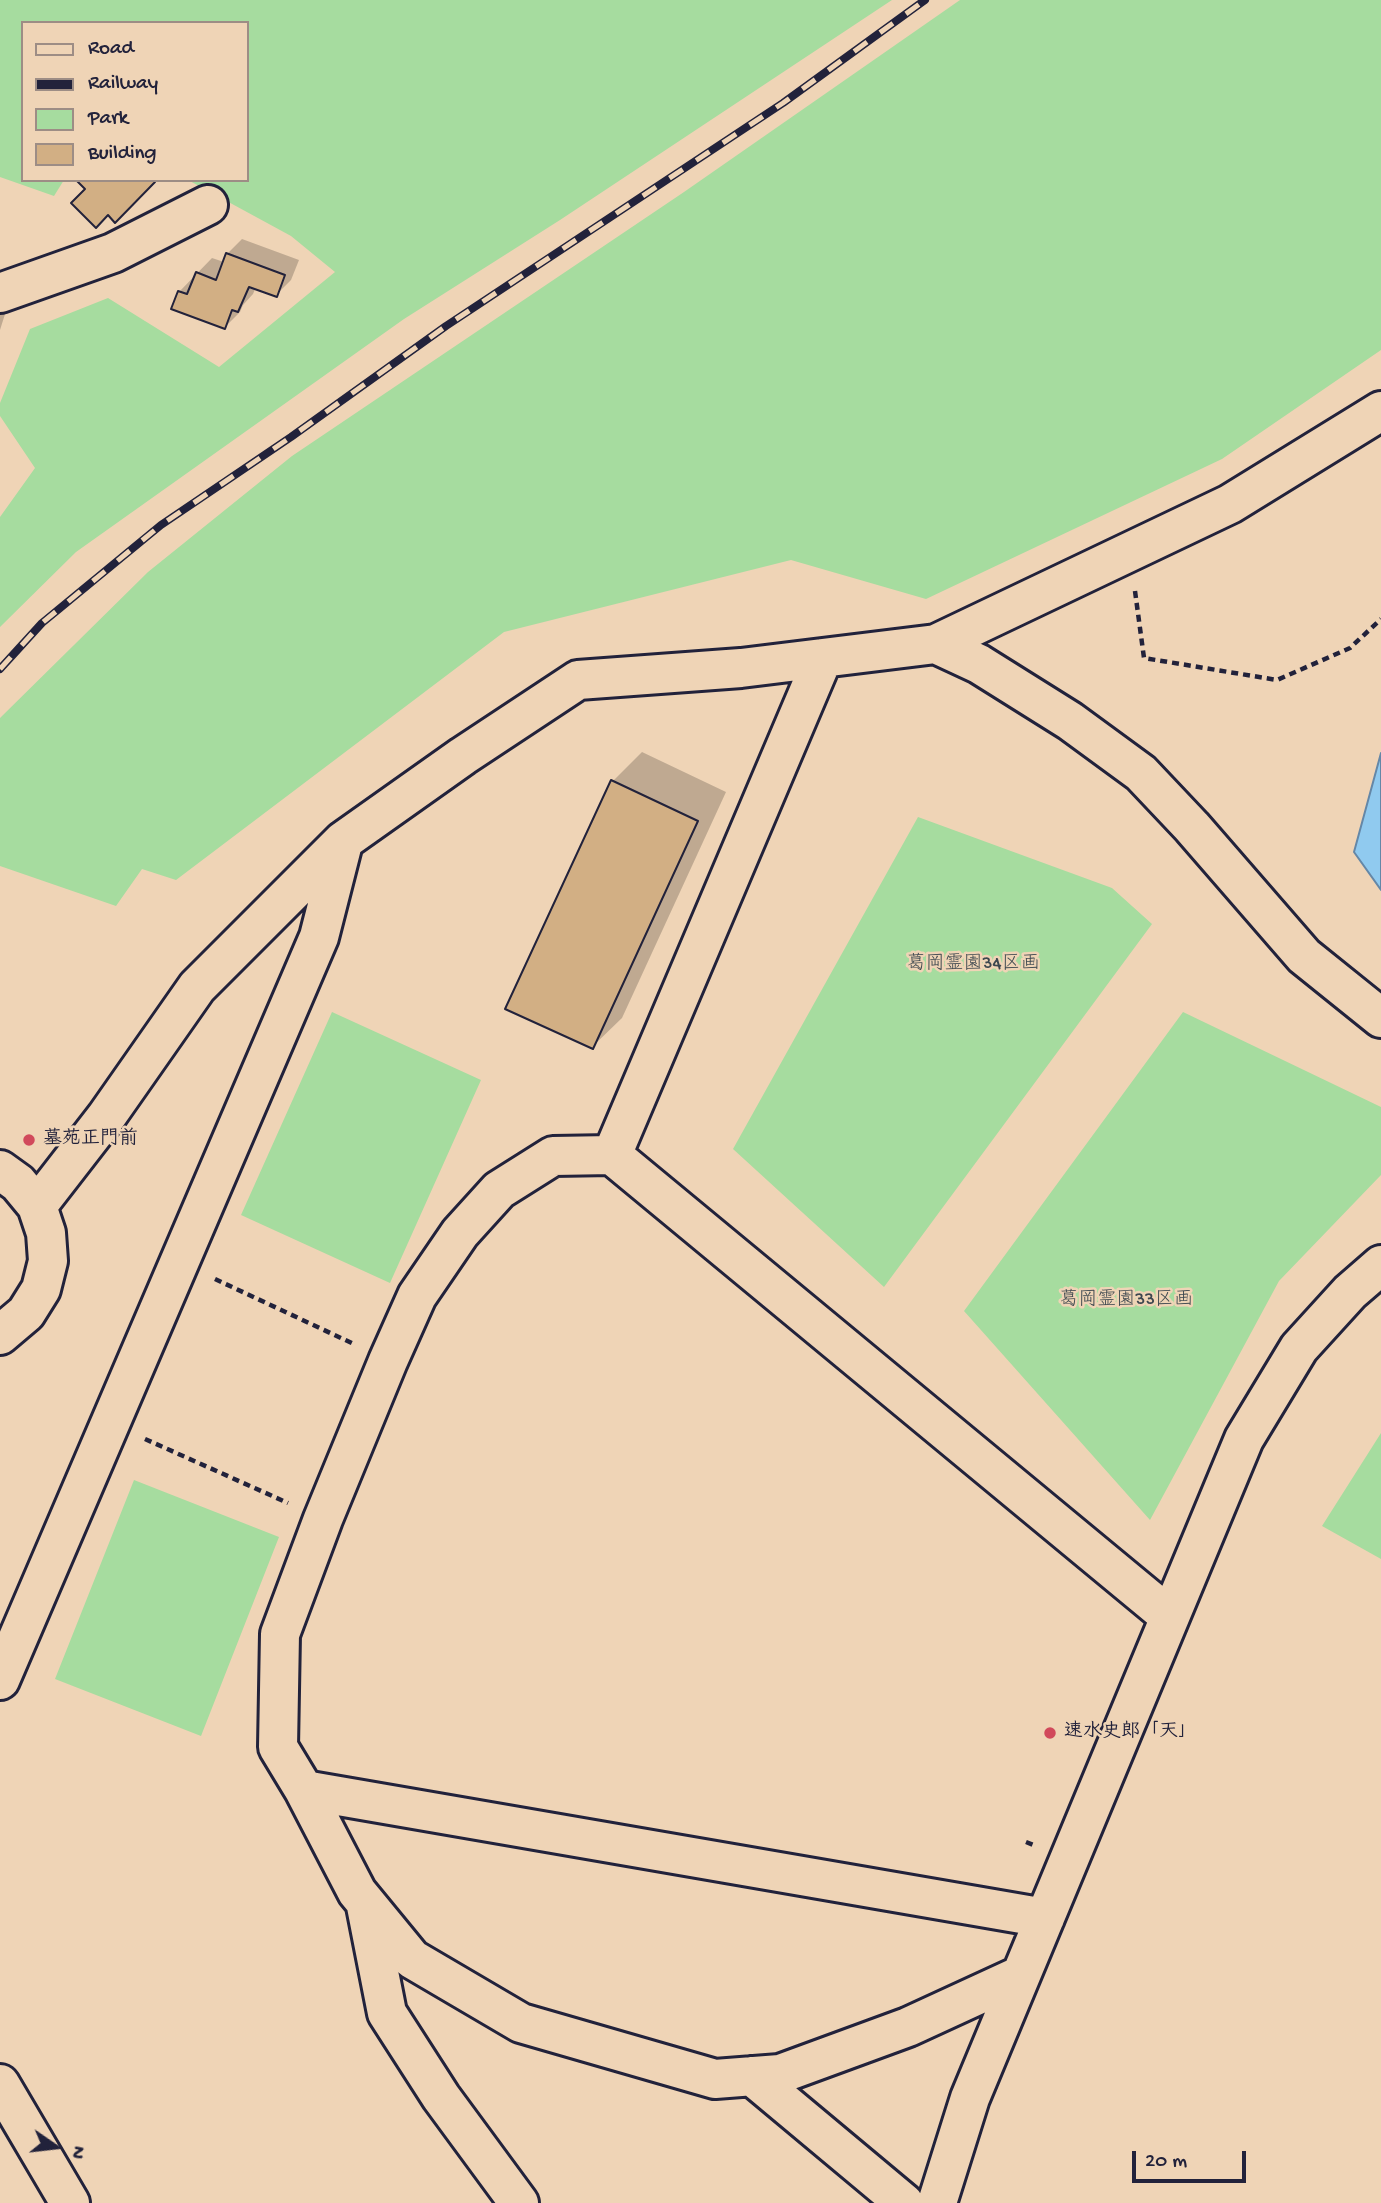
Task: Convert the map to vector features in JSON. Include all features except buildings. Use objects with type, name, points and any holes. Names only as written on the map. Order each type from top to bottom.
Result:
[{"type":"street","points":[[0,293],[113,253],[208,205]]},
{"type":"street","points":[[37,1206],[106,1117],[197,987],[343,841],[463,756],[578,680],[741,668],[936,644],[1230,504],[1381,411]]},
{"type":"street","points":[[936,644],[979,664],[1059,714],[1141,773],[1192,827],[1304,956],[1381,1018]]},
{"type":"street","points":[[612,1155],[823,658]]},
{"type":"street","points":[[0,1680],[319,937],[343,841]]},
{"type":"street","points":[[1021,1975],[908,2028],[780,2074],[715,2078],[521,2023],[412,1959],[357,1892],[304,1790],[278,1747],[280,1634],[323,1519],[388,1361],[417,1296],[460,1233],[499,1189],[553,1156],[612,1155],[1169,1616]]},
{"type":"street","points":[[0,1170],[18,1183],[37,1206],[46,1233],[48,1261],[41,1289],[26,1313],[0,1335]]},
{"type":"street","points":[[937,2203],[970,2098],[1244,1439],[1299,1348],[1350,1292],[1381,1265]]},
{"type":"street","points":[[304,1790],[1045,1918]]},
{"type":"street","points":[[365,1901],[387,2013],[441,2097],[519,2203]]},
{"type":"street","points":[[752,2076],[904,2203]]},
{"type":"street","points":[[0,2084],[70,2203]]},
{"type":"path","points":[[1129,552],[1144,657],[1277,680],[1350,648],[1381,619]]},
{"type":"path","points":[[180,1262],[388,1361]]},
{"type":"path","points":[[110,1424],[323,1519]]},
{"type":"green space","points":[[0,0],[892,0],[560,220],[404,319],[76,552],[0,627],[0,517],[35,468],[0,416],[0,403],[30,329],[108,298],[219,367],[335,272],[291,236],[192,182],[248,182],[248,21],[21,21],[21,182],[63,182],[54,196],[0,177]]},
{"type":"green space","points":[[960,0],[1381,0],[1381,350],[1222,459],[926,599],[791,560],[504,632],[176,880],[142,869],[116,906],[0,866],[0,718],[148,572],[292,456],[684,192]]},
{"type":"green space","name":"葛岡霊園34区画","points":[[918,817],[1112,888],[1152,924],[884,1287],[733,1149]]},
{"type":"green space","points":[[332,1012],[481,1080],[390,1283],[241,1215]]},
{"type":"green space","name":"葛岡霊園33区画","points":[[1183,1012],[1381,1107],[1381,1175],[1279,1281],[1150,1520],[964,1311]]},
{"type":"green space","points":[[1381,1433],[1381,1559],[1322,1526]]},
{"type":"green space","points":[[134,1480],[279,1537],[201,1736],[55,1679]]},
{"type":"water","points":[[1381,753],[1381,890],[1354,852]]},
{"type":"railway","points":[[0,669],[42,623],[161,525],[291,437],[446,326],[783,103],[925,0]]},
{"type":"place","name":"墓苑正門前","points":[[29,1140]]},
{"type":"place","name":"速水史郎「天」","points":[[1050,1733]]}]
